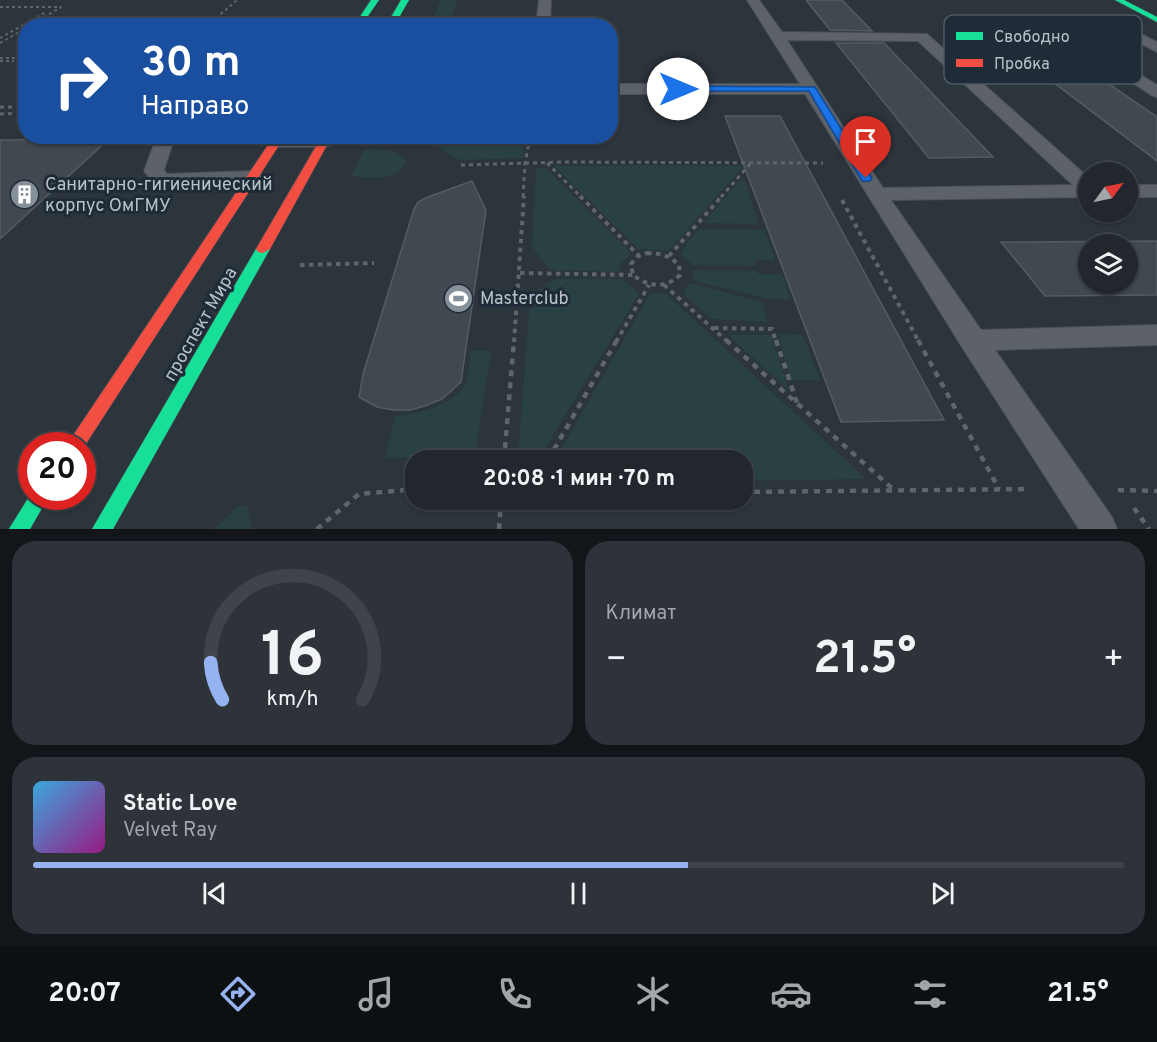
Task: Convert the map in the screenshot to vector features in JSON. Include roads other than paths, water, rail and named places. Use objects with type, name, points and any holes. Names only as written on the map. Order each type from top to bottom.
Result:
[{"type":"main road","points":[[363,18],[375,0]]},
{"type":"main road","points":[[395,18],[405,0]]},
{"type":"main road","points":[[1119,0],[1157,20]]},
{"type":"main road","name":"проспект Мира","points":[[84,432],[275,144]]},
{"type":"main road","name":"проспект Мира","points":[[102,529],[323,144]]},
{"type":"main road","points":[[19,529],[31,510]]},
{"type":"lane","points":[[544,18],[545,0]]},
{"type":"lane","points":[[753,0],[779,36],[856,162],[972,340],[1099,529]]},
{"type":"lane","points":[[779,36],[921,37],[944,58]]},
{"type":"lane","points":[[1142,40],[1157,48]]},
{"type":"lane","points":[[1142,82],[1157,92]]},
{"type":"lane","points":[[973,84],[1078,180]]},
{"type":"lane","points":[[618,89],[812,88]]},
{"type":"lane","points":[[163,144],[154,171],[162,180],[254,177]]},
{"type":"lane","points":[[877,194],[1078,190]]},
{"type":"lane","points":[[1138,191],[1157,191]]},
{"type":"lane","points":[[972,340],[1157,335]]},
{"type":"place","name":"Санитарно-гигиенический корпус ОмГМУ","points":[[24,194]]},
{"type":"place","name":"Masterclub","points":[[459,298]]}]
